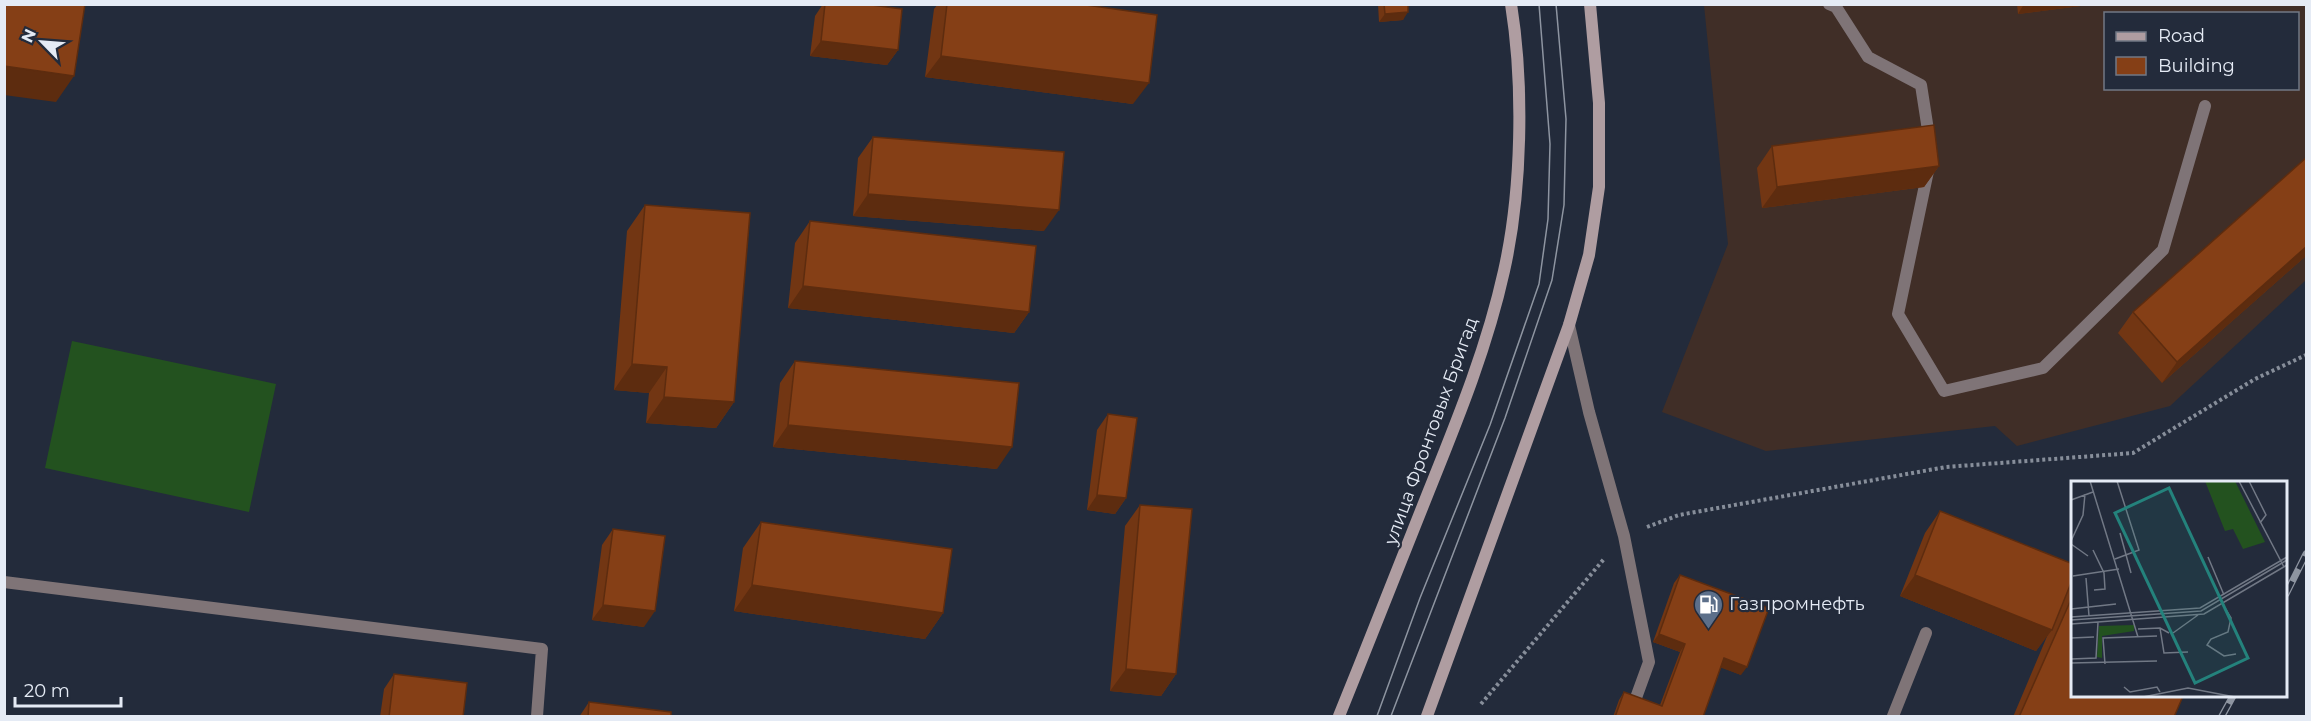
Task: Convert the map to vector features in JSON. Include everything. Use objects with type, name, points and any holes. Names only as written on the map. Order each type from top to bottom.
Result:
[{"type":"main road","name":"улица Фронтовых Бригад","points":[[1339,717],[1461,410],[1490,327],[1505,269],[1514,195],[1519,119],[1516,35],[1511,4]]},
{"type":"main road","points":[[1427,717],[1569,325],[1589,255],[1599,187],[1599,103],[1590,4]]},
{"type":"lane","points":[[1829,4],[1836,7],[1868,57],[1921,85],[1932,154],[1898,314],[1944,391],[2043,369],[2163,250],[2205,106]]},
{"type":"lane","points":[[1569,325],[1589,412],[1624,536],[1649,662],[1633,706]]},
{"type":"lane","points":[[4,582],[542,649],[537,717]]},
{"type":"lane","points":[[1893,717],[1926,633]]},
{"type":"path","points":[[1481,704],[1624,536],[1679,515],[1946,467],[2133,453],[2255,379],[2307,355]]},
{"type":"shaded area","points":[[1704,5],[2306,5],[2306,280],[2170,406],[2017,446],[1995,426],[1766,451],[1662,412],[1728,244]]},
{"type":"green space","points":[[72,341],[276,384],[249,512],[45,468]]},
{"type":"building","points":[[4,4],[85,4],[74,76],[4,66]]},
{"type":"building","points":[[825,4],[864,4],[902,9],[898,50],[821,41]]},
{"type":"building","points":[[947,4],[1079,4],[1157,15],[1149,83],[941,56]]},
{"type":"building","points":[[1384,4],[1408,4],[1408,12],[1385,14]]},
{"type":"building","points":[[1934,125],[1939,166],[1777,187],[1772,146]]},
{"type":"building","points":[[873,137],[1064,152],[1059,210],[868,194]]},
{"type":"building","points":[[2307,157],[2307,246],[2177,362],[2133,312]]},
{"type":"building","points":[[645,205],[750,213],[734,402],[664,397],[667,367],[632,364]]},
{"type":"building","points":[[810,221],[1036,246],[1029,312],[803,286]]},
{"type":"building","points":[[795,361],[1019,383],[1012,447],[788,425]]},
{"type":"building","points":[[1108,414],[1137,418],[1126,498],[1097,495]]},
{"type":"building","points":[[1140,505],[1192,509],[1176,674],[1126,669]]},
{"type":"building","points":[[1940,511],[2071,563],[2071,583],[2052,630],[1915,575]]},
{"type":"building","points":[[761,522],[952,549],[943,613],[752,585]]},
{"type":"building","points":[[613,529],[665,536],[655,611],[603,605]]},
{"type":"building","points":[[1680,575],[1769,608],[1747,667],[1724,658],[1703,717],[1615,717],[1624,692],[1662,706],[1685,644],[1659,634]]},
{"type":"building","points":[[2071,600],[2071,697],[2183,697],[2174,717],[2019,717]]},
{"type":"building","points":[[394,674],[467,683],[463,717],[389,717]]},
{"type":"building","points":[[589,702],[671,712],[671,717],[588,717]]},
{"type":"tram line","points":[[1377,716],[1420,598],[1490,425],[1539,284],[1548,219],[1550,144],[1539,4]]},
{"type":"tram line","points":[[1391,716],[1505,418],[1552,280],[1564,205],[1566,119],[1556,4]]},
{"type":"railway","points":[[2287,592],[2306,554]]},
{"type":"railway","points":[[2222,716],[2232,697]]},
{"type":"place","name":"Газпромнефть","points":[[1708,630]]}]
